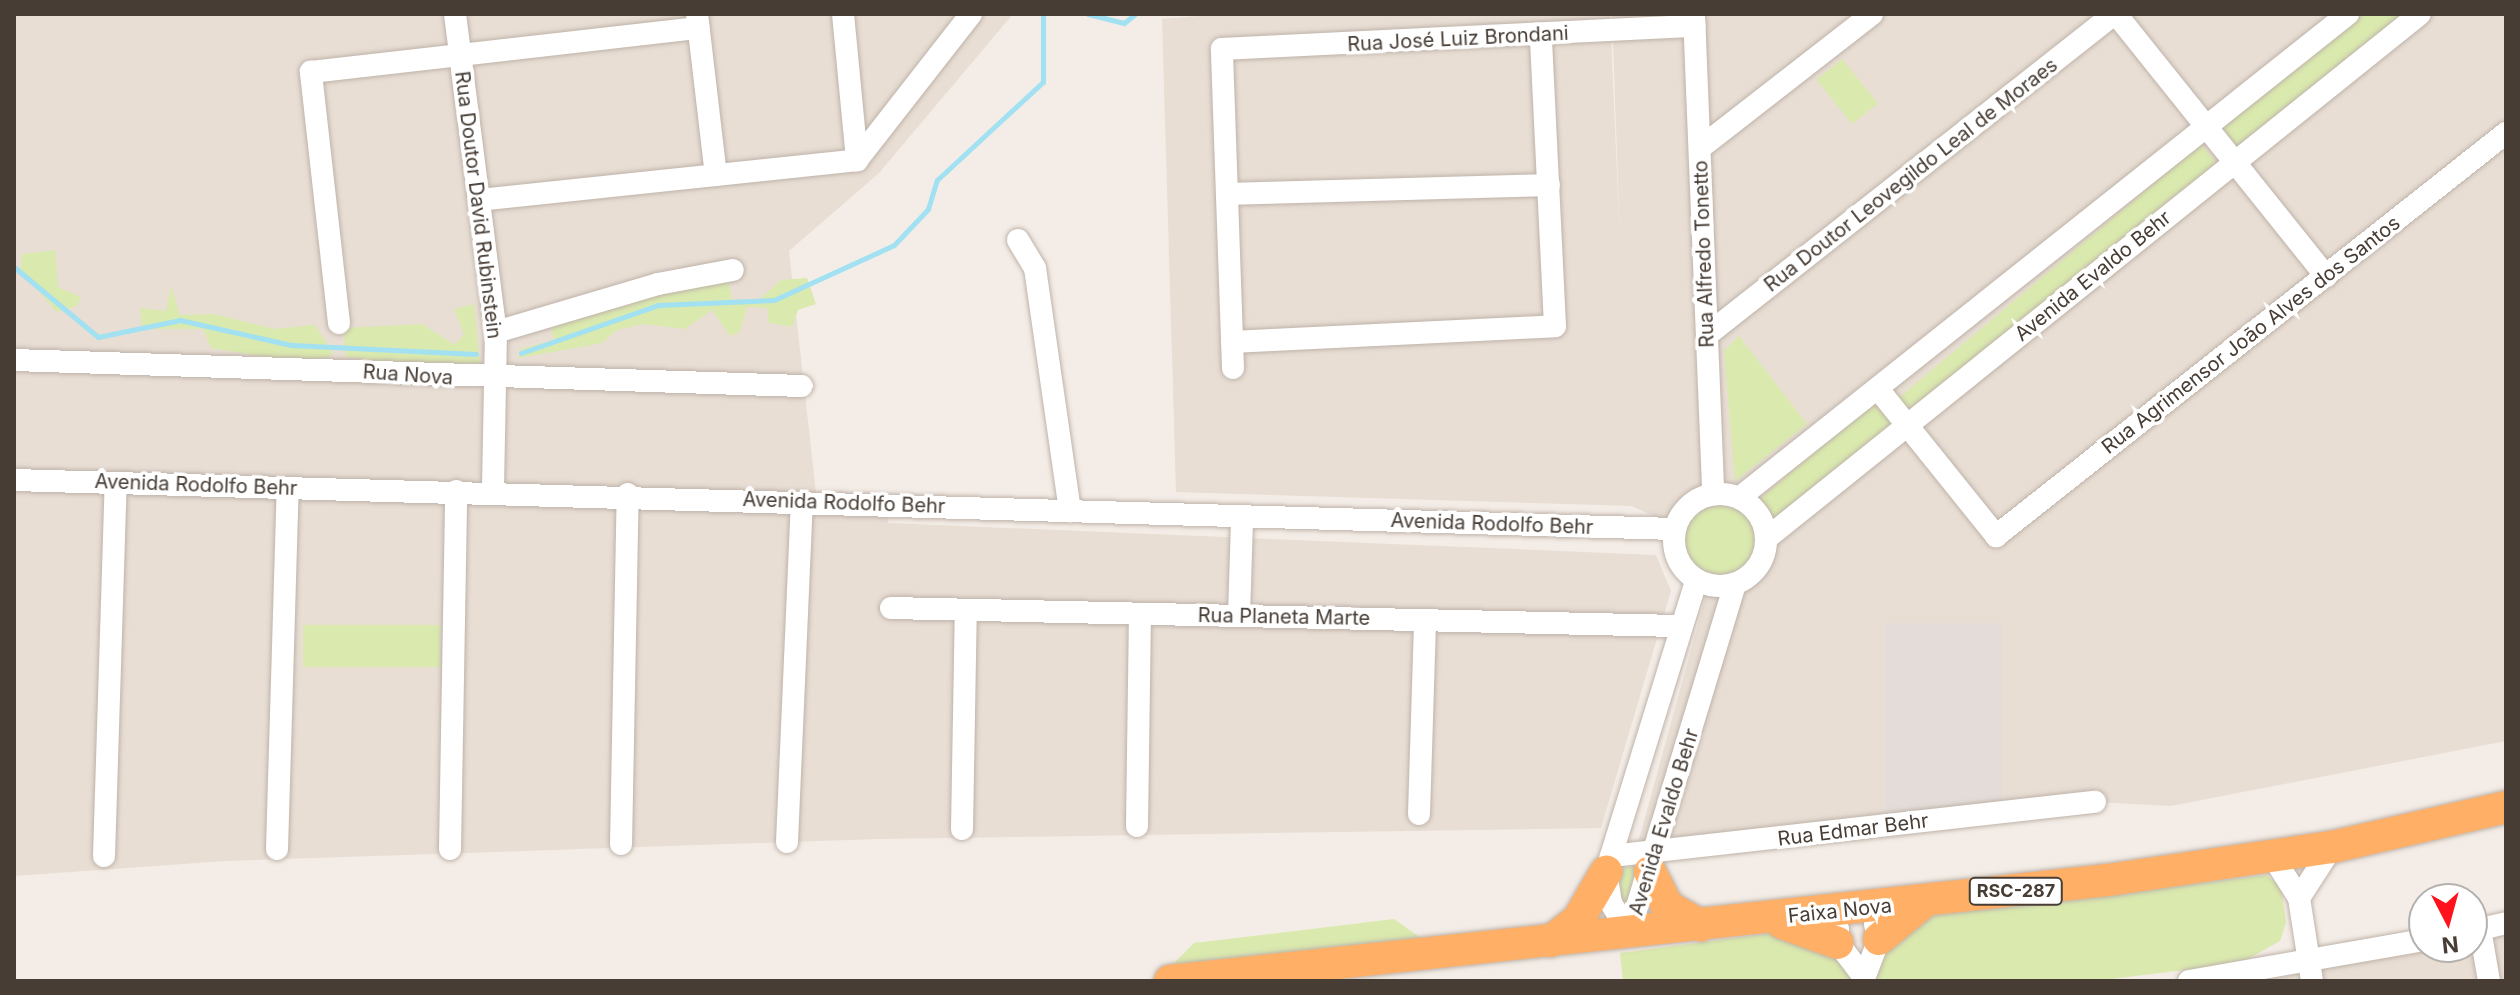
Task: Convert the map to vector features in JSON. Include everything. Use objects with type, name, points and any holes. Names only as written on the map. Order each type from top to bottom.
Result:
[{"type":"highway","name":"Faixa Nova","points":[[1170,981],[1924,902],[2273,857],[2332,847],[2506,807]]},
{"type":"highway","points":[[1653,862],[1667,906],[1701,926]]},
{"type":"highway","points":[[1551,941],[1578,920],[1608,864]]},
{"type":"highway","points":[[1879,939],[1924,902]]},
{"type":"highway","points":[[1763,919],[1838,943]]},
{"type":"street","name":"Rua Doutor David Rubinstein","points":[[455,14],[496,332],[493,491]]},
{"type":"street","points":[[843,14],[857,160]]},
{"type":"street","points":[[479,200],[857,160],[971,14]]},
{"type":"street","points":[[1700,148],[1872,14]]},
{"type":"street","points":[[2115,14],[2326,276]]},
{"type":"street","name":"Rua Doutor Leovegildo Leal de Moraes","points":[[1707,335],[2115,14]]},
{"type":"street","points":[[1739,498],[2348,14]]},
{"type":"street","name":"Avenida Evaldo Behr","points":[[1767,538],[2420,14]]},
{"type":"street","name":"Rua Alfredo Tonetto","points":[[1694,20],[1713,494]]},
{"type":"street","name":"Rua José Luiz Brondani","points":[[1227,194],[1222,49],[1541,36],[1694,20]]},
{"type":"street","points":[[339,323],[311,72],[698,21],[716,175]]},
{"type":"street","points":[[1232,342],[1555,326],[1541,36]]},
{"type":"street","name":"Rua Agrimensor João Alves dos Santos","points":[[1908,424],[1996,536],[2506,133]]},
{"type":"street","points":[[1233,368],[1227,194],[1549,185]]},
{"type":"street","points":[[1018,240],[1035,268],[1070,512]]},
{"type":"street","points":[[496,332],[733,270]]},
{"type":"street","name":"Rua Nova","points":[[14,360],[496,381],[802,386]]},
{"type":"street","points":[[1878,389],[1908,424]]},
{"type":"street","name":"Avenida Rodolfo Behr","points":[[14,480],[628,494],[1242,518],[1674,529]]},
{"type":"street","points":[[104,856],[116,483]]},
{"type":"street","points":[[277,849],[288,488]]},
{"type":"street","points":[[450,849],[456,491]]},
{"type":"street","points":[[621,844],[628,494]]},
{"type":"street","points":[[1713,494],[1739,498],[1763,522],[1767,538],[1763,558],[1735,585],[1696,581],[1681,567],[1674,529],[1696,500],[1713,494]]},
{"type":"street","points":[[787,842],[802,502]]},
{"type":"street","points":[[1239,616],[1242,518]]},
{"type":"street","name":"Avenida Evaldo Behr","points":[[1629,933],[1611,903],[1608,864],[1678,626],[1696,581]]},
{"type":"street","name":"Avenida Evaldo Behr","points":[[1629,933],[1735,585]]},
{"type":"street","name":"Rua Planeta Marte","points":[[891,608],[1678,626]]},
{"type":"street","points":[[962,829],[966,610]]},
{"type":"street","points":[[1137,826],[1140,614]]},
{"type":"street","points":[[1419,814],[1425,620]]},
{"type":"street","name":"Rua Edmar Behr","points":[[1608,864],[1653,862],[2095,802]]},
{"type":"street","points":[[2299,898],[2332,847]]},
{"type":"street","points":[[2273,857],[2299,898],[2310,972]]},
{"type":"street","points":[[1854,909],[1875,923],[1879,939],[1863,978],[1838,943],[1843,917],[1854,909]]},
{"type":"street","points":[[2189,981],[2310,972],[2408,944]]},
{"type":"shaded area","points":[[14,14],[1013,14],[879,173],[789,251],[817,502],[888,505],[888,523],[1656,555],[1671,591],[1601,828],[879,839],[226,861],[14,876]]},
{"type":"shaded area","points":[[1222,14],[1610,14],[1620,242],[1612,14],[2506,14],[2506,741],[2171,806],[2095,802],[1635,854],[1720,544],[1631,506],[1176,492],[1162,19]]},
{"type":"shaded area","points":[[1885,623],[2002,623],[2002,811],[1885,811]]},
{"type":"shaded area","points":[[2506,923],[2506,981],[2189,981],[2408,949],[2408,963],[2488,963],[2488,936]]},
{"type":"green space","points":[[2364,14],[2405,14],[2239,148],[2220,128]]},
{"type":"green space","points":[[1842,59],[1878,103],[1852,124],[1816,80]]},
{"type":"green space","points":[[2201,144],[2218,164],[1915,418],[1898,398]]},
{"type":"green space","points":[[55,250],[58,287],[81,297],[77,306],[56,312],[21,270],[22,254]]},
{"type":"green space","points":[[807,278],[816,304],[798,310],[792,327],[769,323],[767,308],[747,307],[740,332],[730,336],[712,310],[685,329],[643,324],[617,330],[602,343],[519,358],[521,349],[554,340],[551,327],[646,293],[729,282],[732,301],[757,302],[781,280]]},
{"type":"green space","points":[[171,286],[180,315],[214,314],[274,329],[315,325],[333,353],[325,360],[278,359],[211,348],[203,329],[142,329],[140,308],[166,311]]},
{"type":"green space","points":[[474,304],[480,363],[453,368],[346,357],[343,328],[422,324],[455,345],[464,334],[454,309]]},
{"type":"green space","points":[[1739,336],[1807,424],[1735,481],[1724,351]]},
{"type":"green space","points":[[1873,401],[1893,424],[1779,523],[1759,500]]},
{"type":"green space","points":[[1719,504],[1733,507],[1745,515],[1753,527],[1756,541],[1753,555],[1745,567],[1733,575],[1719,578],[1705,575],[1693,567],[1685,555],[1682,541],[1685,527],[1693,515],[1705,507]]},
{"type":"green space","points":[[303,625],[440,625],[440,667],[303,667]]},
{"type":"green space","points":[[1638,866],[1627,913],[1617,889],[1620,868]]},
{"type":"green space","points":[[2266,875],[2281,886],[2286,923],[2280,941],[2241,963],[2095,981],[1876,981],[1878,958],[1911,923],[1936,915]]},
{"type":"green space","points":[[1394,919],[1421,938],[1172,965],[1194,943]]},
{"type":"green space","points":[[1779,932],[1827,944],[1854,981],[1623,981],[1620,953]]},
{"type":"waterway","points":[[521,353],[658,305],[774,300],[894,245],[928,209],[937,180],[1043,82],[1043,14]]},
{"type":"waterway","points":[[1088,14],[1124,23],[1135,14]]},
{"type":"waterway","points":[[14,267],[98,337],[180,320],[291,345],[476,354]]}]
